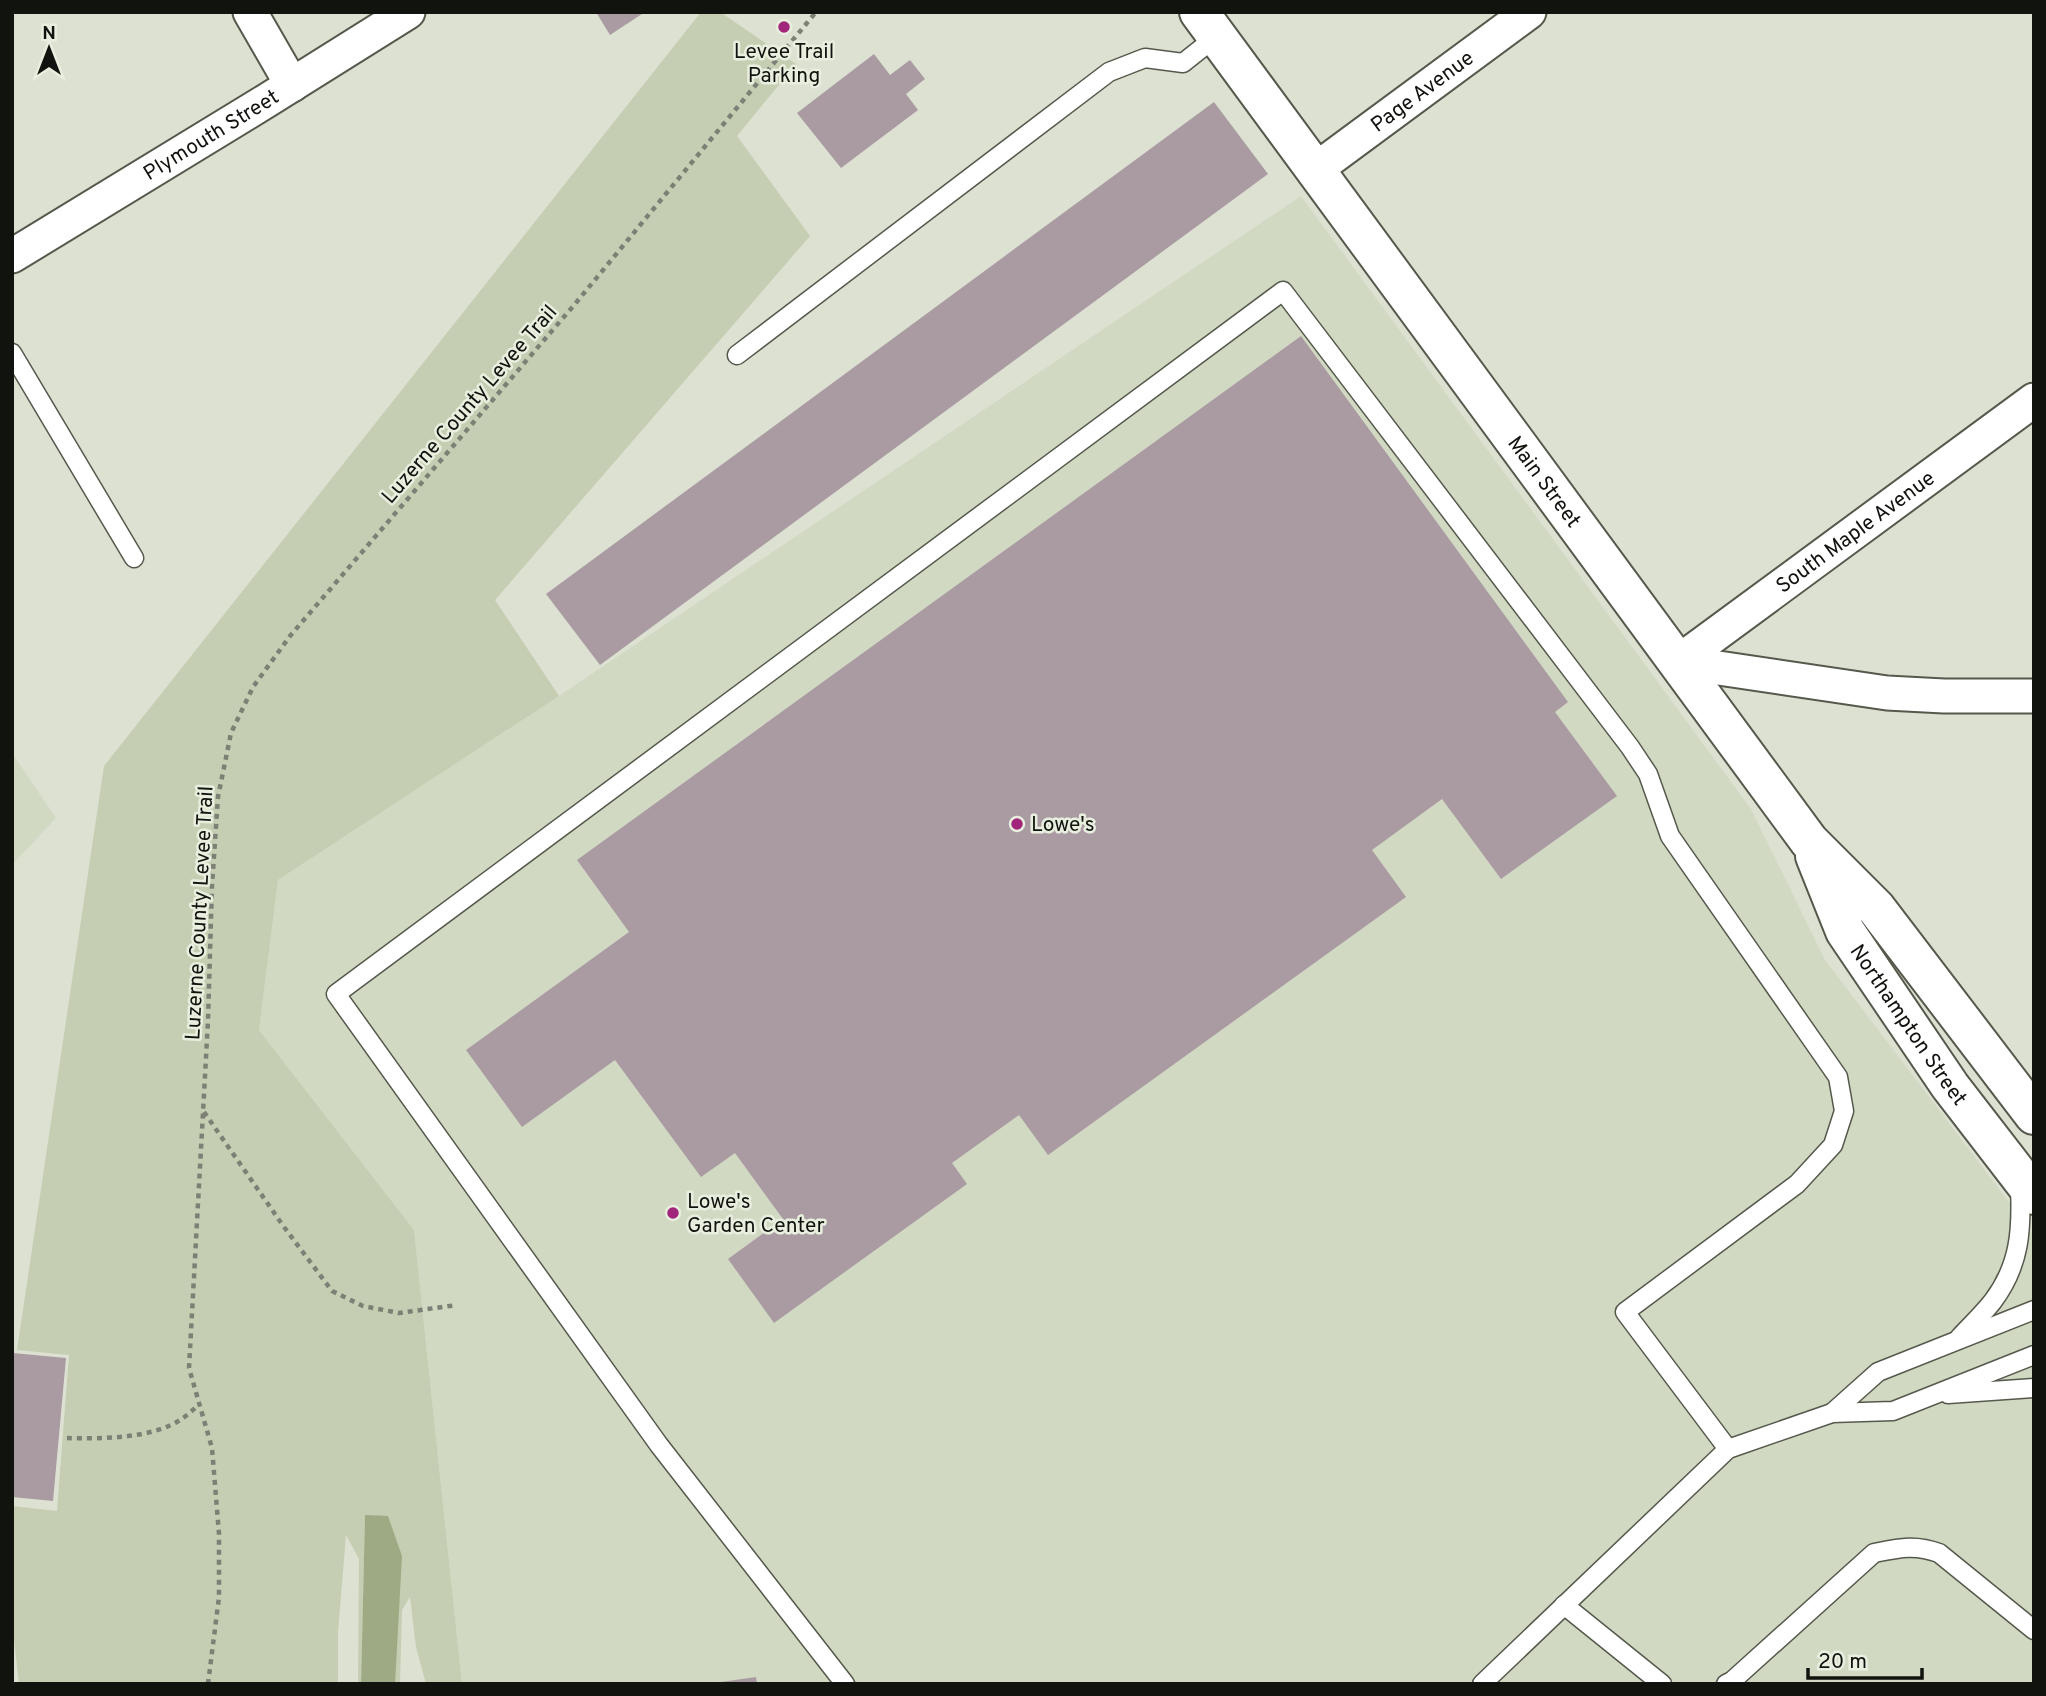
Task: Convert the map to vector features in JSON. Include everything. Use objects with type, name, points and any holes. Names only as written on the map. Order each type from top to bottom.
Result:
[{"type":"street","points":[[250,12],[292,85]]},
{"type":"street","name":"Plymouth Street","points":[[12,256],[408,12]]},
{"type":"street","name":"Page Avenue","points":[[1315,170],[1528,12]]},
{"type":"street","name":"Main Street","points":[[1208,24],[1678,662]]},
{"type":"street","name":"South Maple Avenue","points":[[1678,662],[2034,400]]},
{"type":"street","points":[[1678,662],[1887,693],[2034,696]]},
{"type":"street","name":"Northampton Street","points":[[1678,662],[1809,841],[1876,908],[2034,1115]]},
{"type":"street","name":"Northampton Street","points":[[1809,841],[1845,931],[1950,1086],[2026,1185]]},
{"type":"lane","points":[[737,355],[1109,72],[1145,58],[1183,63],[1208,24]]},
{"type":"lane","points":[[845,1684],[659,1445],[336,994],[1283,290],[1630,747],[1648,774],[1670,836],[1838,1077],[1844,1111],[1833,1145],[1797,1184],[1625,1312],[1728,1449]]},
{"type":"lane","points":[[12,353],[134,558]]},
{"type":"lane","points":[[1955,1342],[1992,1303],[2008,1279],[2018,1250],[2026,1185]]},
{"type":"lane","points":[[1832,1413],[1878,1372],[2034,1310]]},
{"type":"lane","points":[[1482,1684],[1728,1449],[1832,1413],[1893,1411],[2034,1354]]},
{"type":"lane","points":[[1931,1396],[2034,1388]]},
{"type":"lane","points":[[1726,1684],[1874,1553],[1902,1547],[1923,1547],[1939,1553],[2034,1630]]},
{"type":"lane","points":[[1564,1605],[1662,1684]]},
{"type":"path","name":"Luzerne County Levee Trail","points":[[208,1684],[219,1597],[219,1534],[212,1448],[188,1368],[218,797],[231,733],[253,687],[299,626],[575,304],[816,12]]},
{"type":"path","points":[[203,1111],[332,1291],[363,1306],[399,1313],[457,1305]]},
{"type":"path","points":[[66,1438],[110,1438],[149,1433],[182,1419],[200,1404]]},
{"type":"shaded area","points":[[701,12],[720,12],[796,64],[737,136],[810,236],[495,600],[559,696],[278,880],[259,1030],[414,1230],[462,1684],[426,1684],[416,1647],[410,1597],[402,1610],[400,1684],[395,1684],[365,1516],[361,1684],[358,1684],[359,1559],[346,1535],[338,1632],[338,1684],[19,1684],[12,1622],[12,1506],[57,1511],[69,1355],[17,1350],[104,766]]},
{"type":"shaded area","points":[[1301,196],[1751,809],[1825,960],[2034,1235],[2034,1684],[462,1684],[414,1230],[259,1030],[278,880],[559,696]]},
{"type":"shaded area","points":[[12,753],[56,818],[12,865]]},
{"type":"shaded area","points":[[365,1515],[388,1516],[402,1556],[395,1684],[361,1684]]},
{"type":"building","points":[[596,12],[645,12],[610,35]]},
{"type":"building","points":[[874,54],[890,75],[910,60],[925,79],[906,94],[918,110],[841,168],[797,113]]},
{"type":"building","points":[[1214,102],[1268,174],[600,665],[546,594]]},
{"type":"building","name":"Lowe's","points":[[1301,336],[1568,702],[1555,712],[1617,796],[1501,879],[1442,799],[1372,850],[1406,897],[1048,1155],[1019,1115],[952,1163],[967,1184],[774,1323],[728,1259],[783,1219],[735,1153],[701,1177],[615,1060],[522,1127],[466,1050],[629,932],[577,860]]},
{"type":"building","points":[[13,1353],[66,1358],[53,1501],[12,1497]]},
{"type":"building","points":[[756,1677],[757,1684],[721,1684],[721,1682]]},
{"type":"place","name":"Levee Trail Parking","points":[[784,27]]},
{"type":"place","name":"Lowe's","points":[[1017,824]]},
{"type":"place","name":"Lowe's Garden Center","points":[[673,1213]]}]
